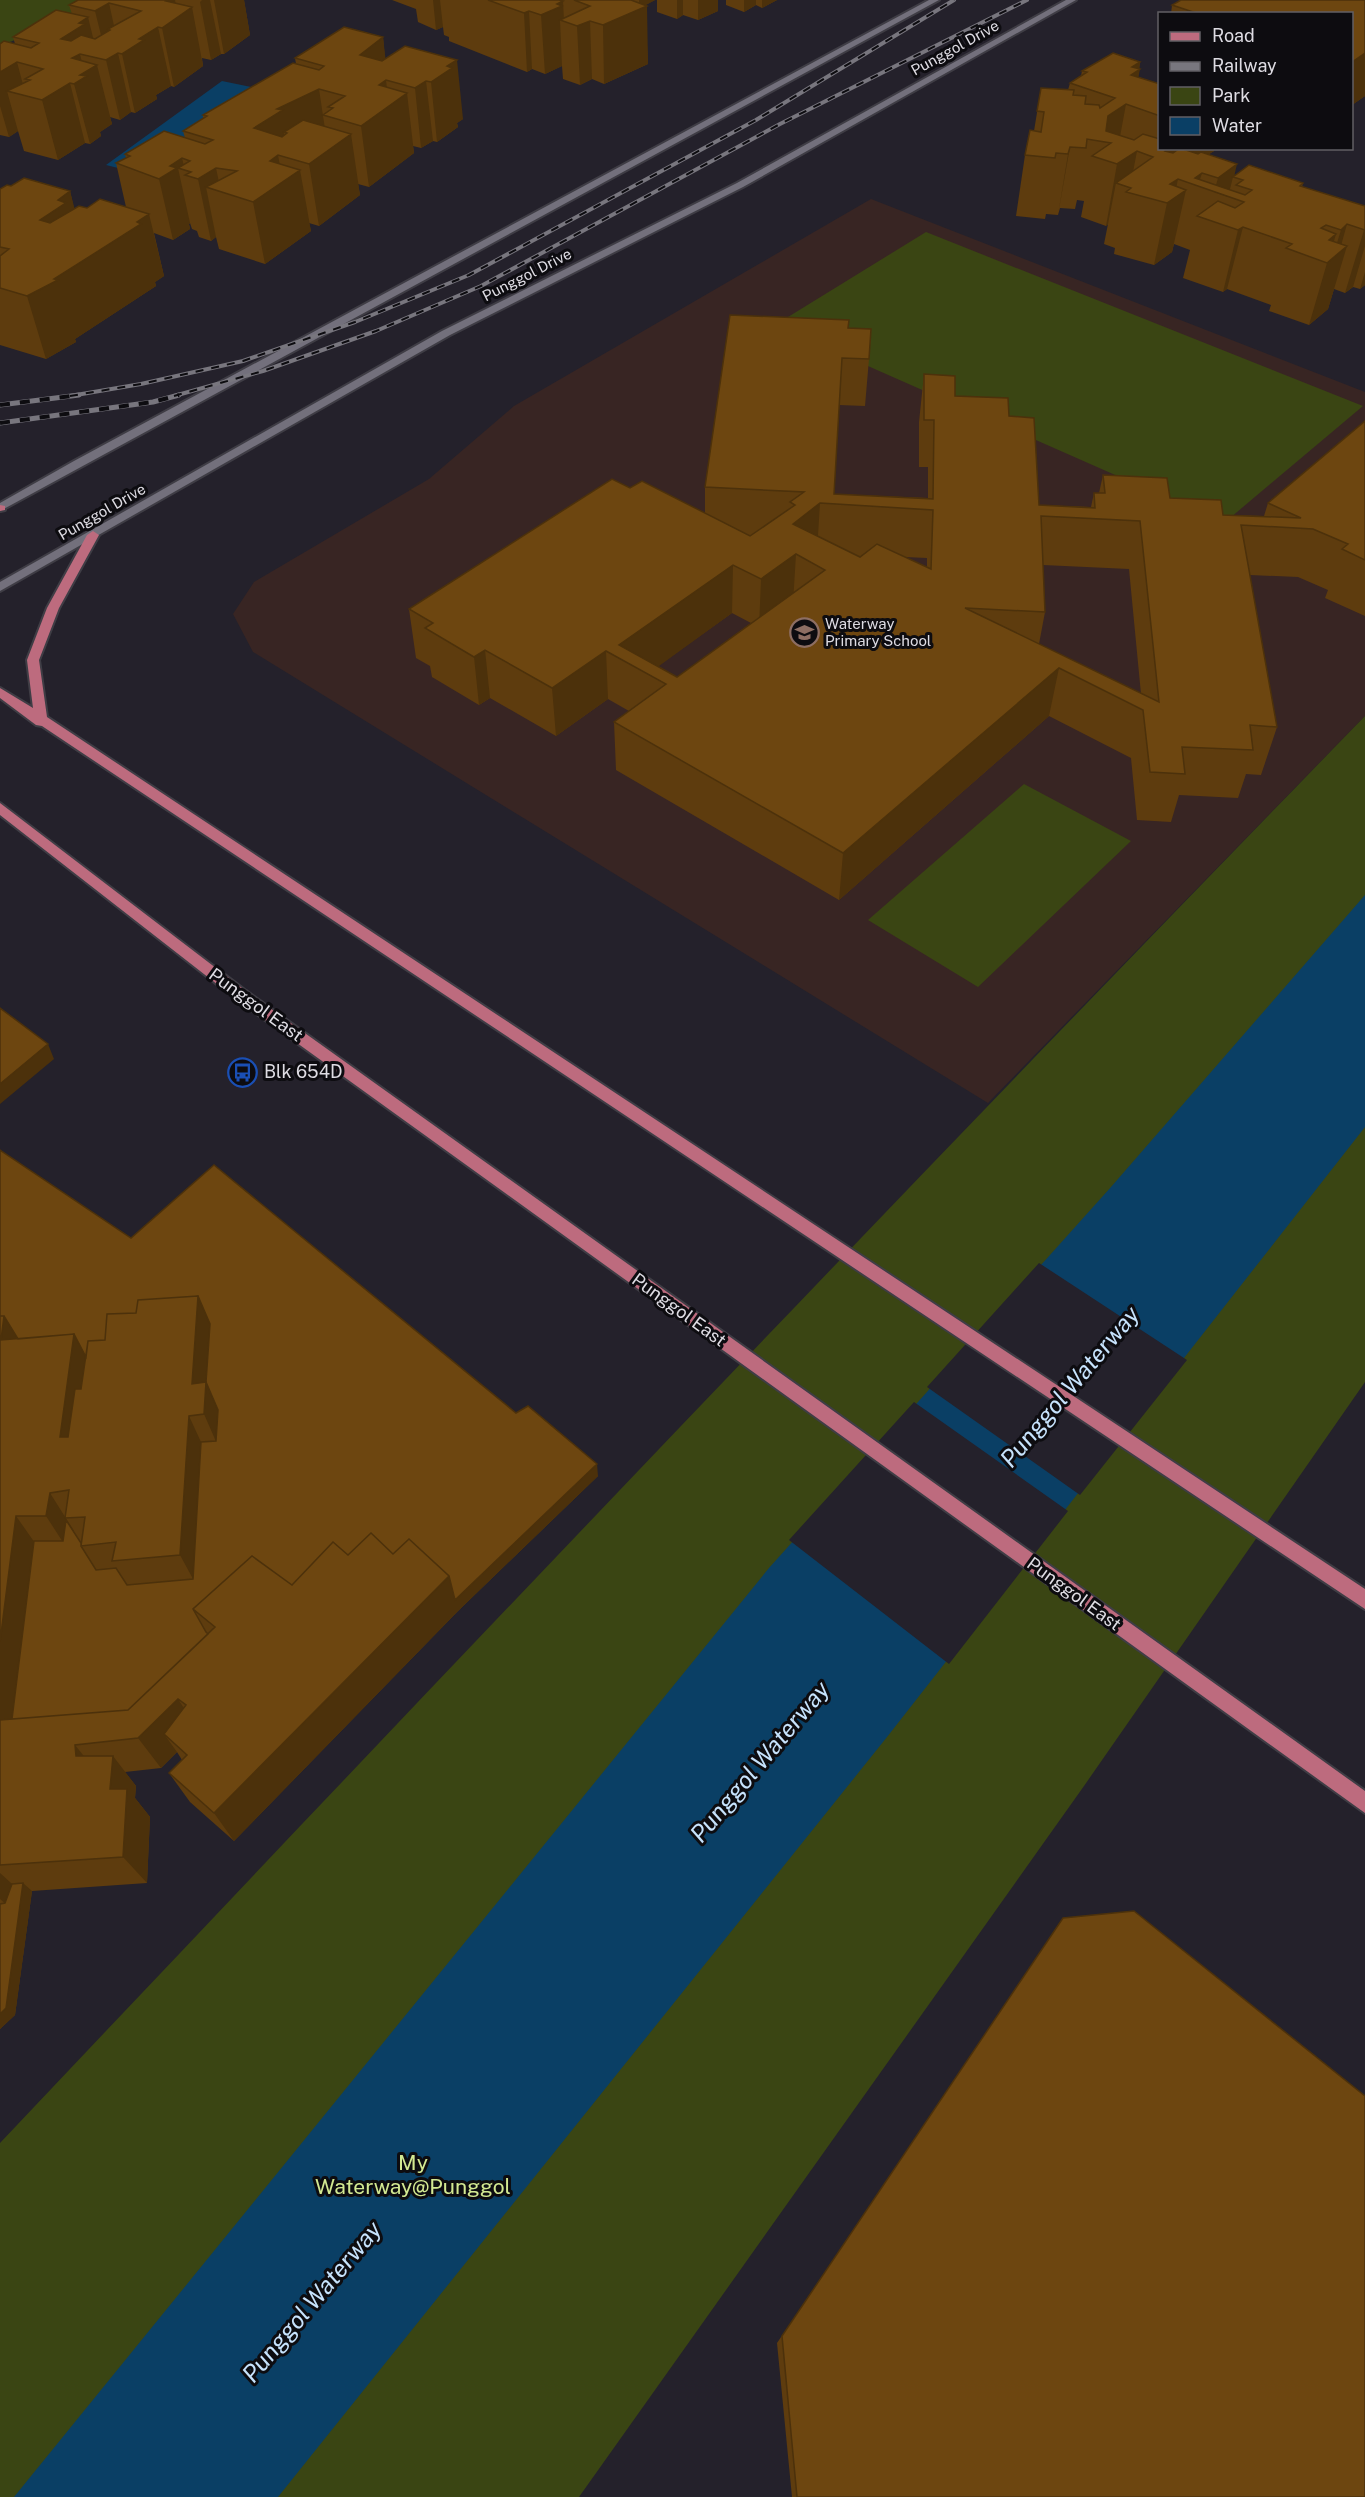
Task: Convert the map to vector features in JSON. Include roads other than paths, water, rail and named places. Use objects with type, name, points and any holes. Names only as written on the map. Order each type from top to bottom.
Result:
[{"type":"main road","points":[[41,722],[33,660],[53,608],[93,535]]},
{"type":"main road","points":[[0,692],[41,722],[1365,1600]]},
{"type":"main road","name":"Punggol East","points":[[0,808],[214,975],[1365,1803]]},
{"type":"main road","points":[[0,820],[22,824]]},
{"type":"street","points":[[0,508],[78,463],[935,0]]},
{"type":"street","name":"Punggol Drive","points":[[0,587],[446,333],[740,185],[1072,0]]},
{"type":"water","points":[[222,81],[290,95],[174,182],[106,165]]},
{"type":"water","name":"Punggol Waterway","points":[[1365,895],[1365,1127],[887,1737],[278,2497],[14,2497],[769,1568],[1111,1187]]},
{"type":"railway","points":[[70,396],[141,384],[243,361],[355,322],[469,275],[756,120],[954,0]]},
{"type":"railway","points":[[174,396],[263,371],[376,331],[481,286],[780,124],[1027,0]]},
{"type":"railway","points":[[0,405],[79,395]]},
{"type":"railway","points":[[0,423],[153,402],[179,395]]},
{"type":"place","name":"Waterway Primary School","points":[[804,633]]},
{"type":"place","name":"Blk 654D","points":[[243,1072]]},
{"type":"park label","name":"My Waterway@Punggol","points":[[413,2175]]}]
